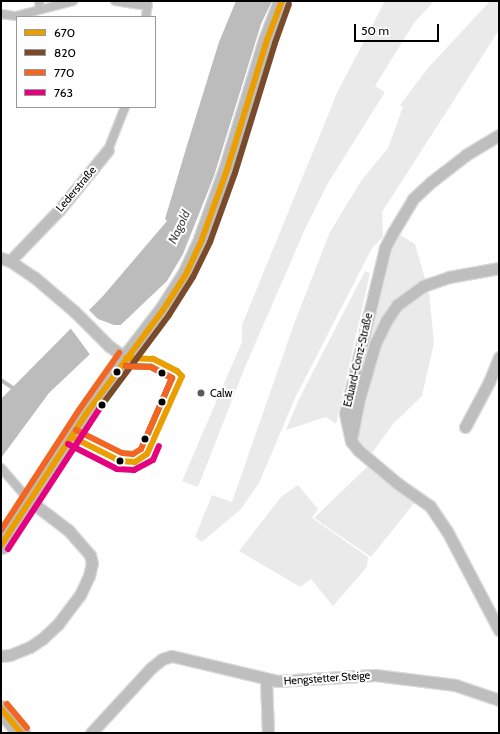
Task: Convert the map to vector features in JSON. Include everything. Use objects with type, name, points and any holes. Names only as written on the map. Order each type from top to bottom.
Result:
[{"type":"main road","points":[[1,546],[86,414],[126,358],[167,306],[186,274],[198,249],[227,170],[267,40],[282,1]]},
{"type":"main road","points":[[1,709],[21,733]]},
{"type":"street","points":[[1,14],[16,16],[40,5],[73,1]]},
{"type":"street","points":[[115,1],[148,3],[146,16]]},
{"type":"street","name":"Lederstraße","points":[[5,260],[60,208],[108,150],[126,108]]},
{"type":"street","name":"Eduard-Conz-Straße","points":[[351,441],[345,413],[385,248],[414,199],[431,182],[466,155],[499,135]]},
{"type":"street","points":[[5,260],[34,278],[74,312],[106,344],[126,358]]},
{"type":"street","points":[[499,268],[448,277],[423,286],[397,306],[386,321],[375,344],[358,403],[351,441],[358,450],[397,483],[430,506],[447,531],[499,630]]},
{"type":"street","points":[[465,427],[489,382],[499,357]]},
{"type":"street","points":[[1,468],[30,501],[68,530],[90,555],[92,563],[89,576],[80,595],[58,624],[42,639],[30,647],[10,655],[1,656]]},
{"type":"street","name":"Hengstetter Steige","points":[[91,733],[151,668],[162,659],[172,656],[278,682],[375,675],[455,685],[499,700]]},
{"type":"street","points":[[266,679],[268,733]]},
{"type":"shaded area","points":[[385,1],[434,1],[414,23],[375,86],[385,92],[328,183],[305,229],[245,367],[198,487],[182,481],[242,342],[242,325],[337,93]]},
{"type":"shaded area","points":[[490,1],[499,1],[499,30],[382,212],[383,237],[372,248],[295,398],[259,483],[241,509],[202,542],[195,537],[212,495],[232,502],[294,324],[330,232],[361,181],[388,148],[403,107],[400,105],[428,68]]},
{"type":"shaded area","points":[[397,233],[415,244],[429,292],[434,343],[422,396],[393,424],[372,453],[355,440],[379,346],[367,342],[386,253]]},
{"type":"shaded area","points":[[365,271],[370,273],[336,424],[326,417],[286,430],[299,399]]},
{"type":"shaded area","points":[[368,466],[415,502],[371,557],[314,518]]},
{"type":"shaded area","points":[[298,485],[318,509],[312,518],[368,557],[367,567],[333,606],[311,579],[300,587],[239,551],[281,497]]},
{"type":"water","name":"Nagold","points":[[236,1],[272,1],[261,24],[214,176],[183,254],[167,281],[49,393],[1,458],[1,399],[103,296],[167,221],[165,219],[219,42]]},
{"type":"pier","points":[[87,308],[98,319],[114,325],[124,325],[91,356],[69,326]]},
{"type":"waterway","points":[[1,380],[15,389]]},
{"type":"transit line","name":"670","points":[[1,545],[86,414],[163,310],[186,274],[202,239],[227,170],[267,40],[282,1]]},
{"type":"transit line","name":"820","points":[[99,409],[169,315],[193,277],[210,242],[235,173],[275,43],[289,4]]},
{"type":"transit line","name":"770","points":[[1,530],[79,410],[119,353]]},
{"type":"transit line","name":"670","points":[[72,437],[120,461],[135,462],[147,454],[182,376],[177,371],[153,359],[126,358]]},
{"type":"transit line","name":"820","points":[[126,366],[151,367],[172,378],[145,440]]},
{"type":"transit line","name":"770","points":[[76,430],[122,453],[133,454],[141,449],[172,378],[151,367],[126,366]]},
{"type":"transit line","name":"763","points":[[8,549],[100,408]]},
{"type":"transit line","name":"763","points":[[68,444],[117,469],[134,470],[153,460],[159,446]]},
{"type":"transit line","name":"770","points":[[7,704],[27,728]]},
{"type":"transit line","name":"670","points":[[1,709],[21,733]]},
{"type":"place","name":"Calw","points":[[201,393]]}]
